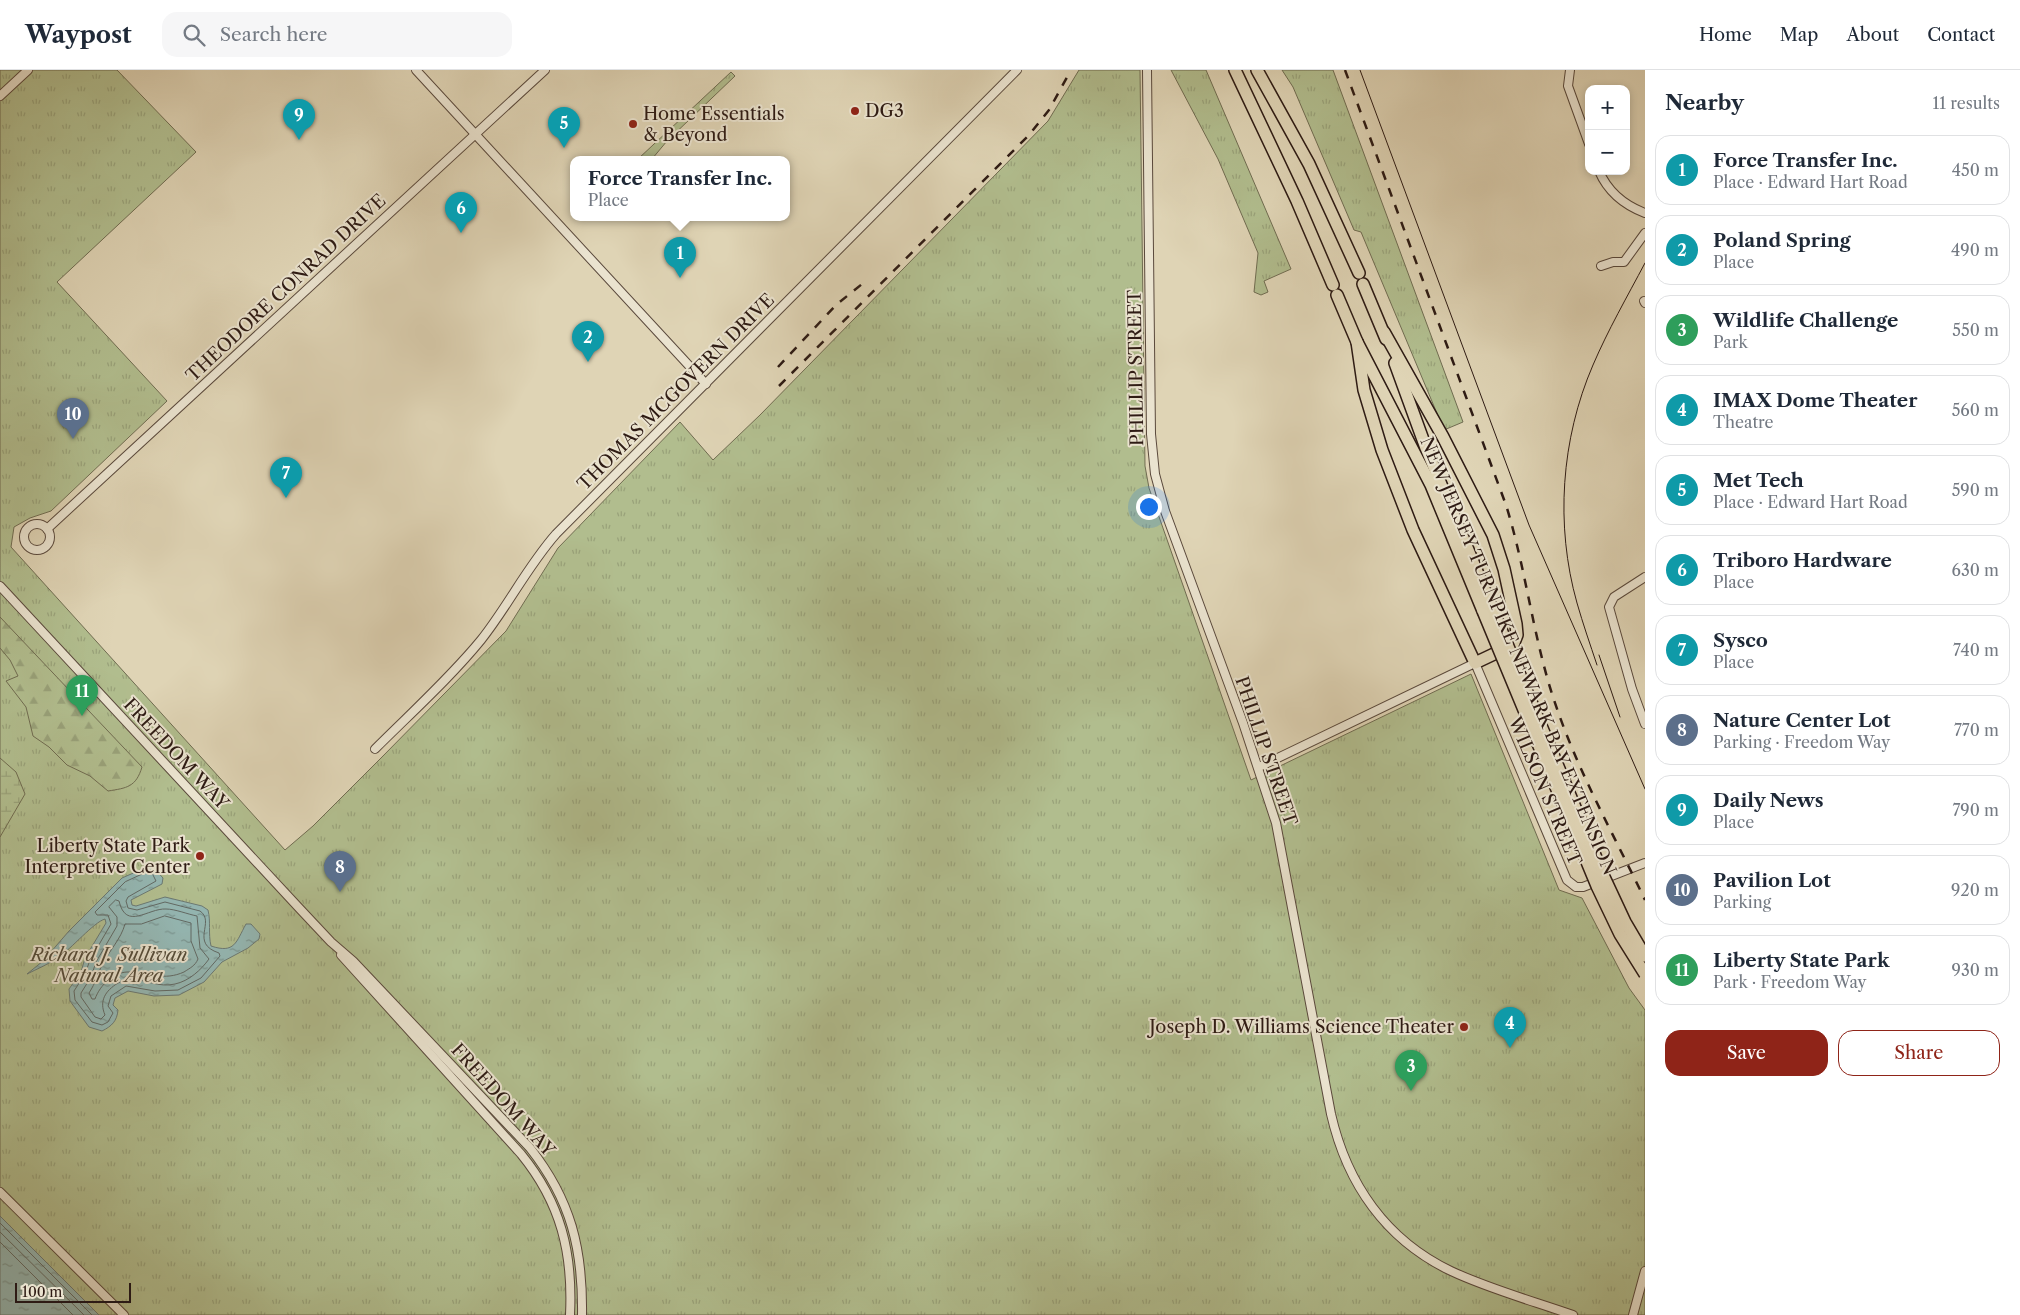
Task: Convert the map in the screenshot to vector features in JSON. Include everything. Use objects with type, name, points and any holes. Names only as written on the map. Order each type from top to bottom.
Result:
[{"type":"highway","name":"NEW JERSEY TURNPIKE NEWARK BAY EXTENSION","points":[[1235,70],[1297,202],[1357,342],[1427,478],[1488,610],[1604,878],[1625,922],[1645,956]]},
{"type":"highway","name":"NEW JERSEY TURNPIKE NEWARK BAY EXTENSION","points":[[1257,70],[1317,180],[1384,332],[1488,610],[1597,886],[1620,934],[1645,974]]},
{"type":"highway","points":[[1357,342],[1364,390],[1382,450],[1413,530],[1475,663],[1508,648],[1516,640],[1516,624],[1504,569],[1488,525],[1443,437],[1384,332]]},
{"type":"street","points":[[0,96],[28,70]]},
{"type":"street","points":[[416,70],[706,384]]},
{"type":"street","name":"THEODORE CONRAD DRIVE","points":[[47,529],[545,70]]},
{"type":"street","name":"THOMAS MCGOVERN DRIVE","points":[[375,749],[479,642],[506,605],[529,566],[556,534],[1017,70]]},
{"type":"street","name":"PHILLIP STREET","points":[[1147,70],[1151,434],[1155,474],[1165,511],[1259,767],[1281,843],[1331,1114],[1340,1147],[1354,1181],[1369,1204],[1390,1228],[1427,1258],[1467,1278],[1573,1315]]},
{"type":"street","points":[[1570,70],[1568,86],[1585,133]]},
{"type":"street","points":[[1601,175],[1604,183],[1617,197],[1645,213]]},
{"type":"street","points":[[1601,266],[1613,262],[1624,262],[1645,233]]},
{"type":"street","points":[[1645,577],[1614,597],[1609,607],[1632,689],[1645,724]]},
{"type":"street","name":"FREEDOM WAY","points":[[0,586],[331,942],[349,966],[534,1171],[552,1204],[565,1238],[570,1270],[570,1315]]},
{"type":"street","points":[[1259,767],[1475,663]]},
{"type":"street","name":"WILSON STREET","points":[[1475,663],[1566,880],[1576,887],[1583,887],[1644,863]]},
{"type":"street","name":"FREEDOM WAY","points":[[331,942],[353,961],[512,1128],[545,1169],[564,1202],[576,1239],[582,1277],[582,1315]]},
{"type":"street","points":[[0,1192],[124,1315]]},
{"type":"street","points":[[1633,1315],[1645,1271]]},
{"type":"green space","name":"Richard J. Sullivan Natural Area","points":[[0,70],[117,70],[196,152],[57,282],[167,401],[51,511],[30,518],[14,527],[11,547],[285,850],[313,826],[506,631],[558,548],[680,422],[713,460],[760,415],[1048,121],[1079,70],[1140,70],[1145,466],[1149,488],[1251,780],[1471,674],[1559,890],[1582,898],[1629,988],[1645,1010],[1645,1315],[99,1315],[0,1216]]},
{"type":"green space","points":[[1171,70],[1206,70],[1291,269],[1264,281],[1268,292],[1261,295],[1254,292],[1258,253],[1218,159]]},
{"type":"green space","points":[[1282,70],[1333,70],[1463,422],[1444,430],[1361,232],[1354,230],[1293,87]]},
{"type":"green space","points":[[731,72],[735,76],[667,141],[654,156],[641,156]]},
{"type":"green space","points":[[0,617],[142,767],[134,783],[120,789],[108,791],[90,776],[67,765],[49,747],[33,736],[26,707],[6,681],[18,676],[10,660],[0,648]]},
{"type":"green space","points":[[0,758],[16,772],[25,794],[0,837]]},
{"type":"water","points":[[147,867],[154,868],[163,878],[162,884],[131,900],[132,905],[136,906],[165,897],[202,906],[208,910],[211,946],[225,948],[234,945],[246,924],[251,924],[260,934],[259,939],[248,948],[222,962],[204,982],[179,995],[154,996],[128,991],[115,998],[113,1005],[118,1010],[115,1020],[111,1025],[102,1031],[89,1027],[70,1001],[69,989],[81,972],[85,958],[106,923],[105,919],[95,925],[59,957],[27,974],[43,961],[69,931],[122,878]]},
{"type":"water","points":[[0,1216],[99,1315],[0,1315]]},
{"type":"tram line","points":[[1360,70],[1529,525],[1645,789]]},
{"type":"tram line","points":[[1597,665],[1577,603],[1570,573],[1564,513],[1568,452],[1582,393],[1593,365],[1611,326],[1645,263]]},
{"type":"tram line","points":[[1599,655],[1620,717]]},
{"type":"railway","points":[[779,386],[1029,135],[1049,110],[1071,70]]},
{"type":"railway","points":[[1345,70],[1506,505],[1519,554],[1540,652],[1563,726],[1596,802],[1645,900]]},
{"type":"railway","points":[[778,367],[836,305],[867,280]]},
{"type":"place","name":"DG3","points":[[855,111]]},
{"type":"place","name":"Home Essentials & Beyond","points":[[633,124]]},
{"type":"place","name":"Daily News","points":[[299,140]]},
{"type":"place","name":"Met Tech","points":[[564,148]]},
{"type":"place","name":"Triboro Hardware","points":[[461,233]]},
{"type":"place","name":"Force Transfer Inc.","points":[[680,278]]},
{"type":"place","name":"Poland Spring","points":[[588,362]]},
{"type":"place","name":"Pavilion Lot","points":[[73,439]]},
{"type":"place","name":"Sysco","points":[[286,498]]},
{"type":"place","name":"Liberty State Park","points":[[82,716]]},
{"type":"place","name":"Liberty State Park Interpretive Center","points":[[200,856]]},
{"type":"place","name":"Nature Center Lot","points":[[340,892]]},
{"type":"place","name":"Joseph D. Williams Science Theater","points":[[1464,1027]]},
{"type":"place","name":"IMAX Dome Theater","points":[[1510,1048]]},
{"type":"place","name":"Wildlife Challenge","points":[[1411,1091]]}]
